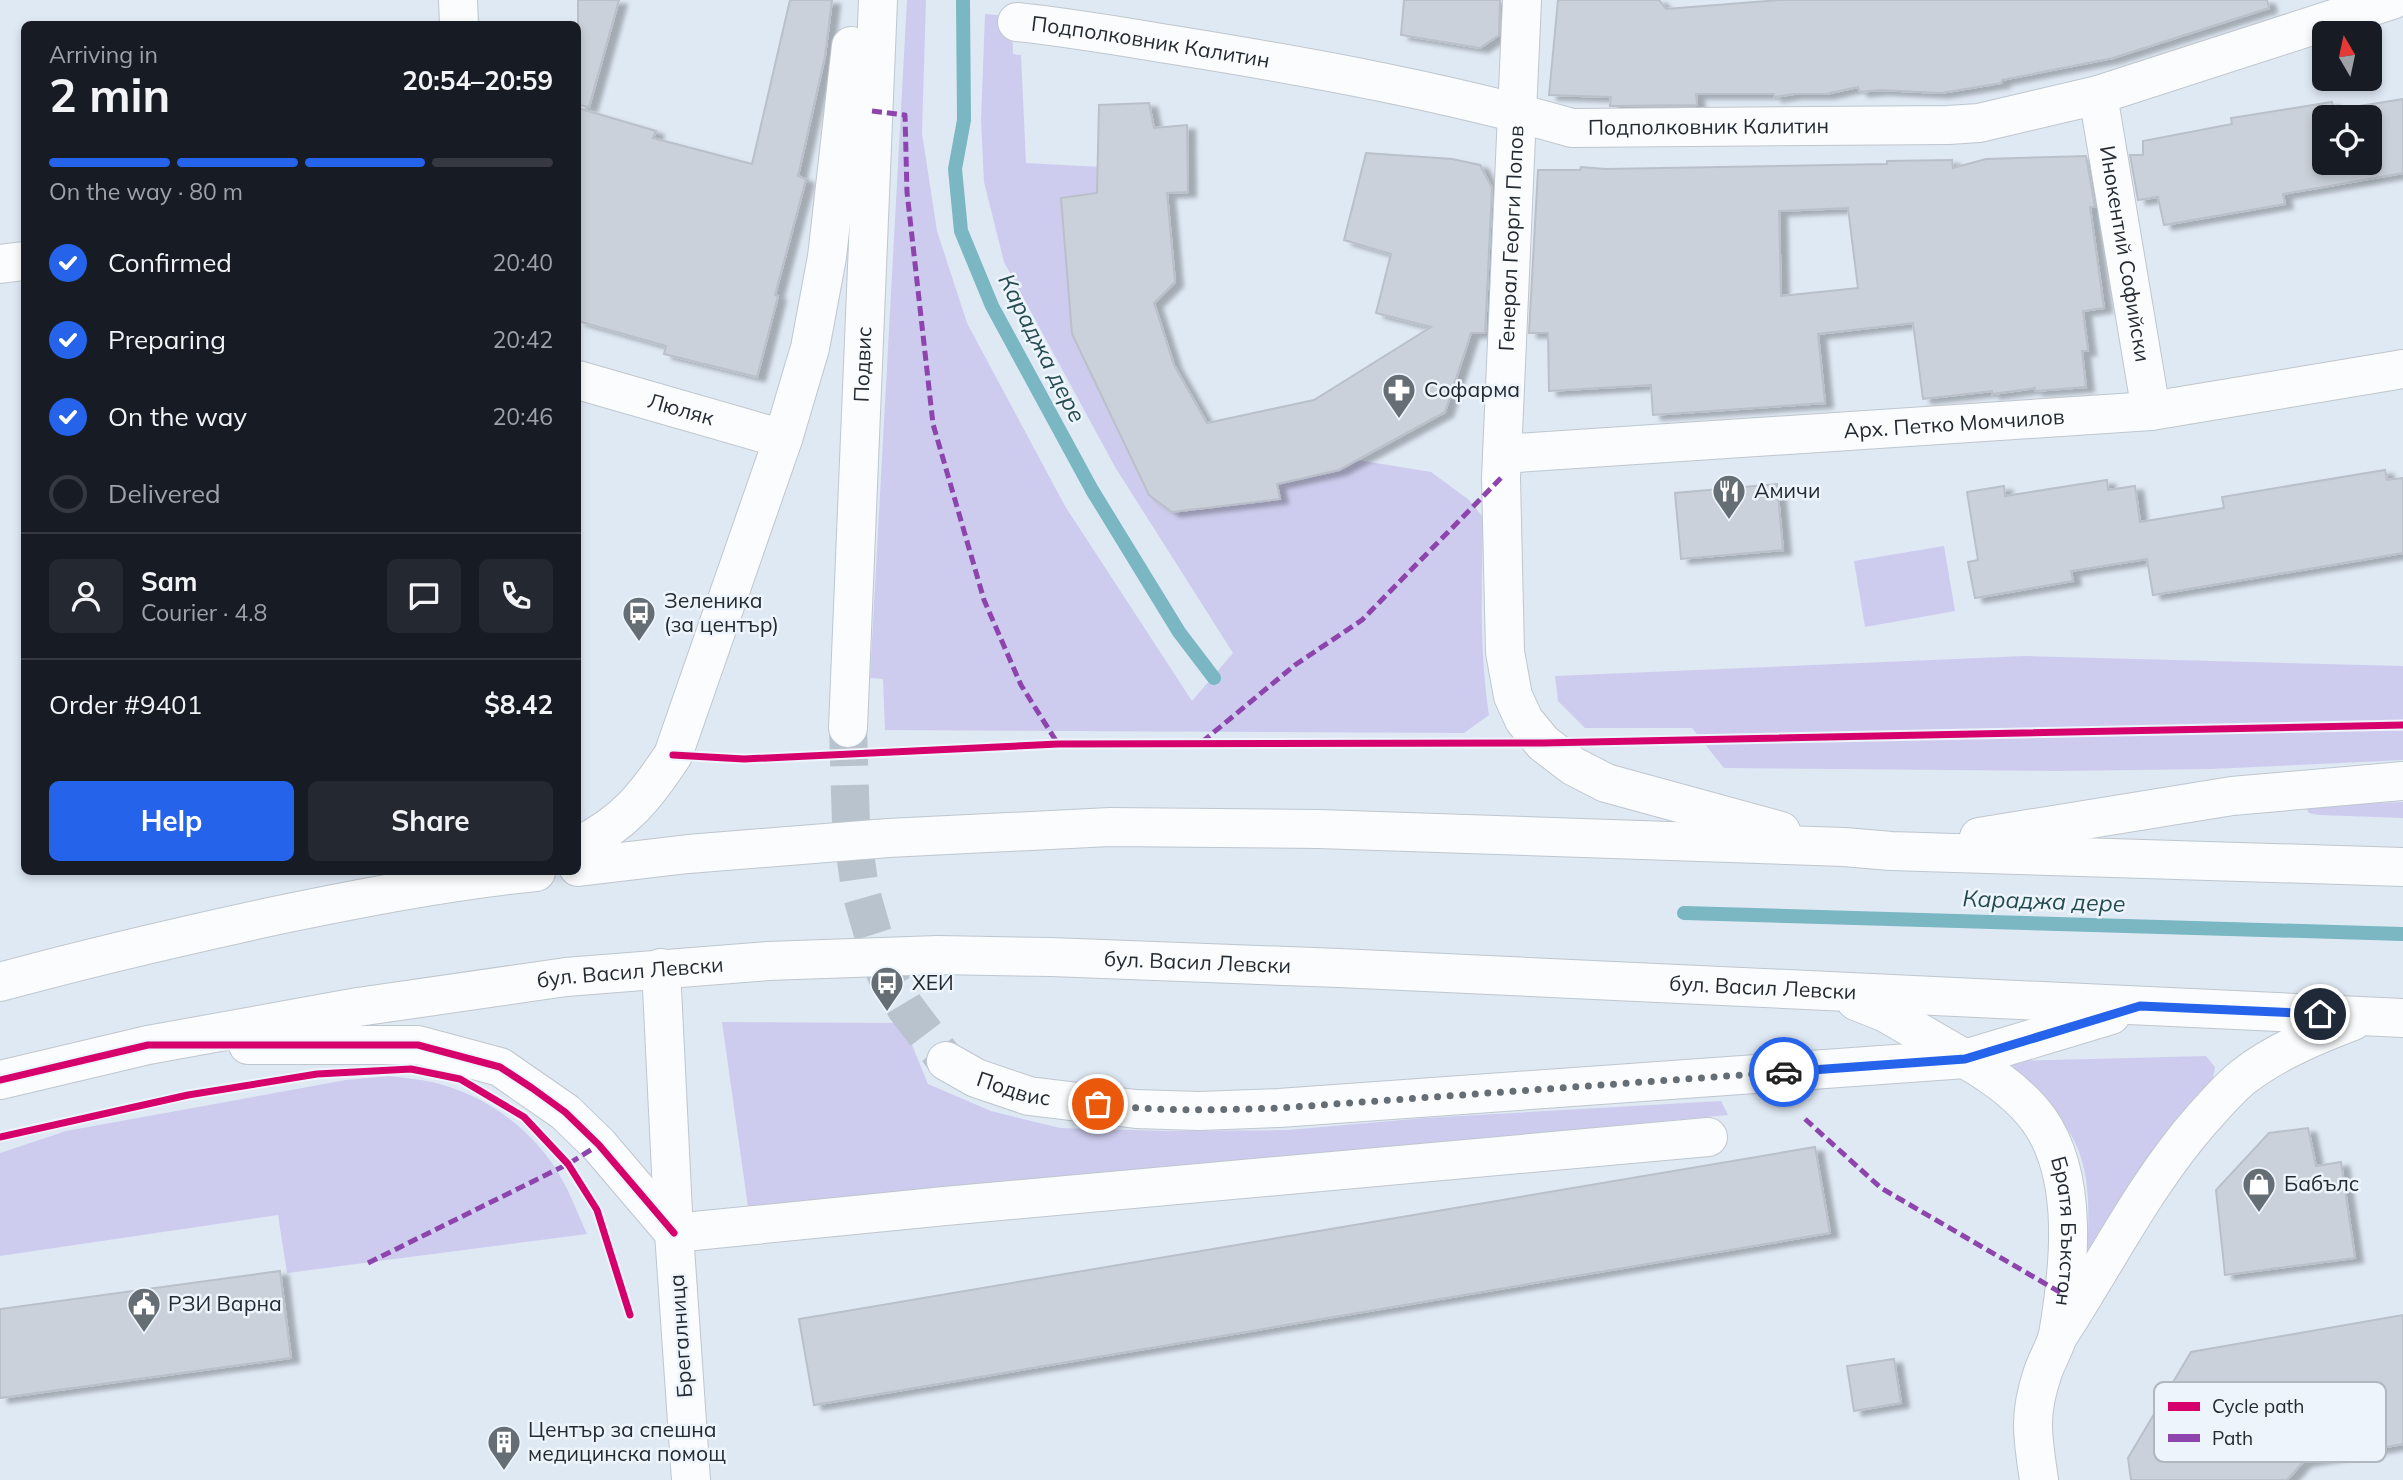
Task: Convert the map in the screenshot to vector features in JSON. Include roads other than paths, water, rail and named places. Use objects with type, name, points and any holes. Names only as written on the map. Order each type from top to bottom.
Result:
[{"type":"main road","points":[[458,0],[459,21]]},
{"type":"main road","points":[[581,844],[598,836],[624,816],[649,792],[673,755],[783,439],[810,348],[827,257],[857,0]]},
{"type":"main road","name":"Подвис","points":[[848,728],[878,0]]},
{"type":"main road","name":"Генерал Георги Попов","points":[[1522,0],[1501,466],[1505,652],[1513,696],[1524,720],[1543,743],[1573,766],[1606,783],[1844,848]]},
{"type":"main road","name":"Подполковник Калитин","points":[[1017,22],[1056,26],[1354,77],[1516,112],[1573,128],[1948,125],[1979,123],[2098,95],[2343,7],[2392,0]]},
{"type":"main road","name":"Инокентий Софийски","points":[[2098,95],[2151,411]]},
{"type":"main road","points":[[0,264],[21,261]]},
{"type":"main road","name":"Арх. Петко Момчилов","points":[[1501,466],[2151,411],[2403,369]]},
{"type":"main road","name":"Люляк","points":[[581,381],[783,439]]},
{"type":"main road","points":[[1891,851],[2232,796],[2403,781]]},
{"type":"main road","points":[[581,867],[688,854],[888,838],[1110,827],[1319,830],[2403,867]]},
{"type":"main road","points":[[0,982],[82,959],[313,908],[503,875]]},
{"type":"main road","name":"бул. Васил Левски","points":[[0,1080],[148,1045],[358,1007],[566,977],[661,968],[938,955],[1339,968],[2385,1017]]},
{"type":"main road","name":"Брегалница","points":[[661,968],[674,1233],[691,1480]]},
{"type":"main road","name":"Братя Бъкстон","points":[[1835,993],[1886,1013],[1965,1059],[2023,1101],[2040,1122],[2053,1146],[2067,1204],[2068,1236],[2057,1338],[2042,1374],[2031,1425],[2039,1480]]},
{"type":"main road","name":"Подвис","points":[[946,1061],[976,1078],[1029,1096],[1136,1109],[1199,1111],[1279,1108],[1965,1059],[2140,1006]]},
{"type":"main road","points":[[2057,1338],[2146,1191],[2184,1140],[2218,1101],[2244,1076],[2319,1034],[2385,1017]]},
{"type":"main road","points":[[148,1045],[418,1045],[500,1067],[565,1112],[599,1145],[674,1233],[1708,1137]]},
{"type":"waterway","name":"Караджа дере","points":[[963,0],[964,120],[955,169],[961,231],[992,306],[1092,490],[1179,632],[1214,678]]},
{"type":"waterway","name":"Караджа дере","points":[[1684,913],[2403,934]]},
{"type":"tunnel","points":[[848,728],[851,825],[860,889],[872,931],[886,975],[905,1007],[946,1061]]},
{"type":"place","name":"Софарма","points":[[1399,420]]},
{"type":"place","name":"Амичи","points":[[1729,521]]},
{"type":"place","name":"Зеленика (за център)","points":[[639,643]]},
{"type":"place","name":"ХЕИ","points":[[887,1013]]},
{"type":"place","name":"Бабълс","points":[[2259,1214]]},
{"type":"place","name":"РЗИ Варна","points":[[144,1334]]},
{"type":"place","name":"Център за спешна медицинска помощ","points":[[504,1472]]}]
